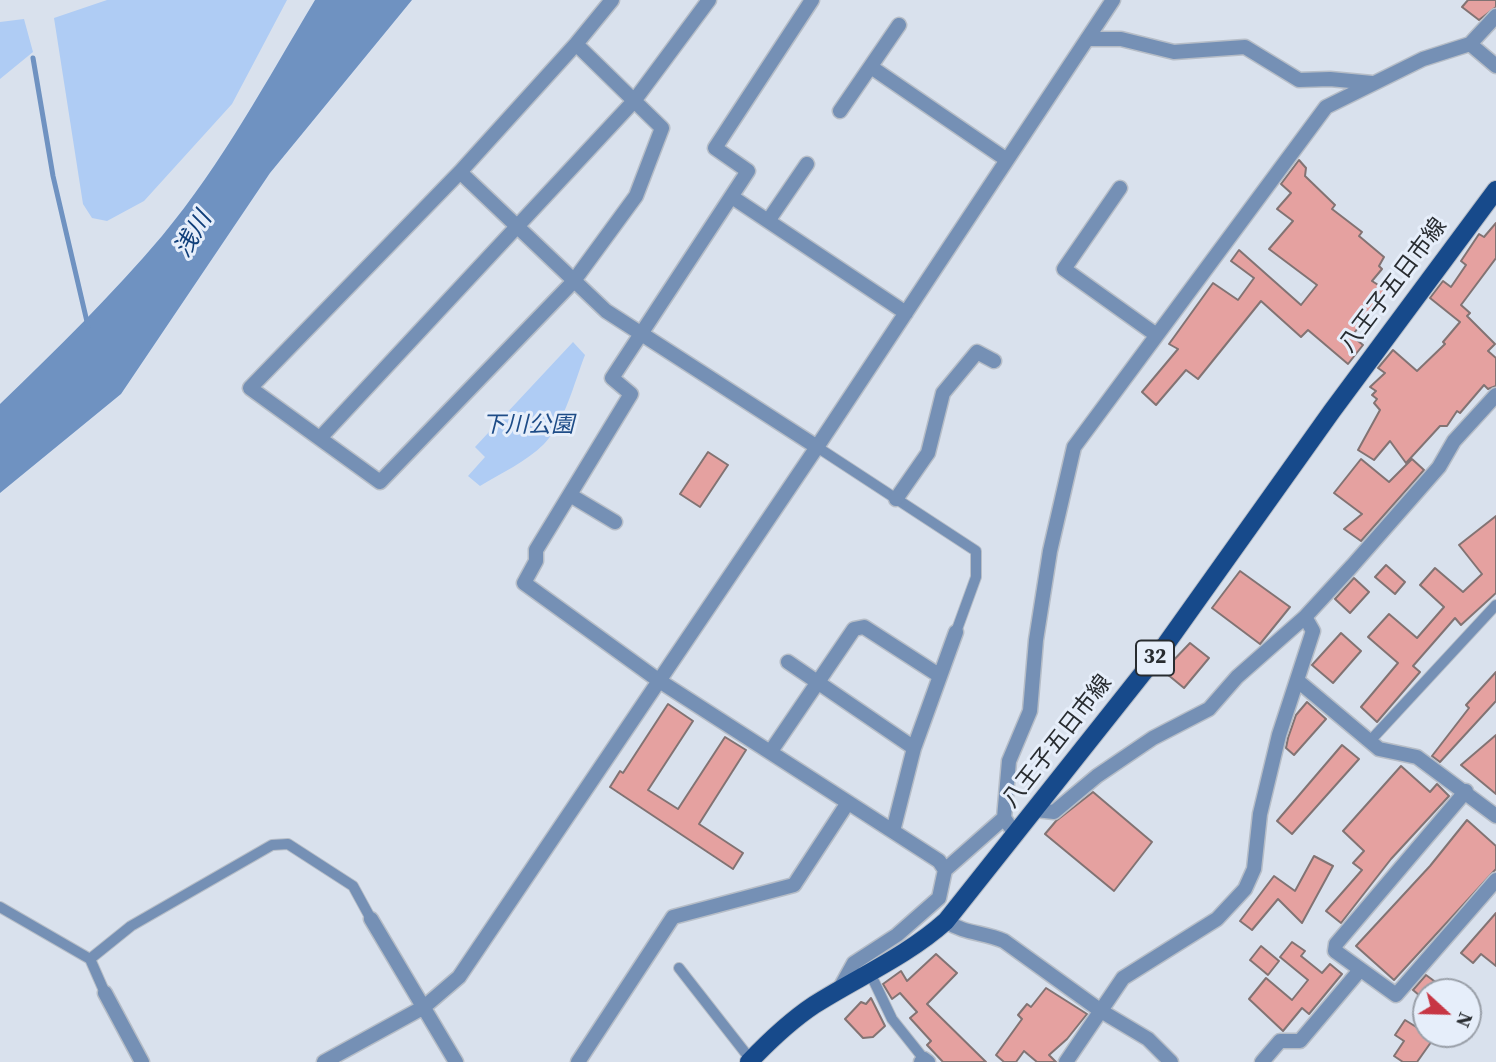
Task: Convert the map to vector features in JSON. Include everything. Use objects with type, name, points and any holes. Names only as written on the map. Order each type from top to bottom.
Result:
[{"type":"main road","name":"八王子五日市線","points":[[750,1061],[784,1028],[838,991],[915,946],[946,921],[1166,644],[1332,411],[1496,190]]},
{"type":"street","points":[[576,44],[662,128],[636,196],[573,282],[380,482],[250,388],[460,172],[576,44],[612,0]]},
{"type":"street","points":[[320,438],[634,101],[709,0]]},
{"type":"street","points":[[812,0],[715,148],[748,171],[612,378],[631,394],[536,550],[536,561],[524,583],[658,680],[939,861],[945,870]]},
{"type":"street","points":[[324,1062],[424,1007],[459,977],[817,447],[1113,0]]},
{"type":"street","points":[[1016,835],[1004,818],[1009,761],[1030,711],[1036,640],[1050,551],[1074,447],[1155,334],[1326,107],[1423,59],[1470,44],[1496,16]]},
{"type":"street","points":[[840,111],[900,25]]},
{"type":"street","points":[[1087,39],[1121,39],[1174,52],[1245,47],[1299,80],[1330,79],[1374,84]]},
{"type":"street","points":[[1470,44],[1496,65]]},
{"type":"street","points":[[871,67],[1007,160]]},
{"type":"street","points":[[768,221],[807,164]]},
{"type":"street","points":[[460,172],[606,311],[817,447]]},
{"type":"street","points":[[1120,188],[1064,269],[1155,334]]},
{"type":"street","points":[[732,197],[906,313]]},
{"type":"street","points":[[896,499],[928,453],[943,393],[977,352],[994,361]]},
{"type":"street","points":[[1036,810],[1054,812],[1097,776],[1153,738],[1209,709],[1237,677],[1305,617],[1430,477],[1454,441],[1496,395]]},
{"type":"street","points":[[570,495],[615,522]]},
{"type":"street","points":[[1066,1062],[1123,978],[1217,919],[1245,889],[1254,869],[1260,814],[1279,735],[1313,631],[1305,617]]},
{"type":"street","points":[[771,751],[855,629],[864,627],[940,676]]},
{"type":"street","points":[[893,831],[914,748],[956,632]]},
{"type":"street","points":[[788,662],[914,748]]},
{"type":"street","points":[[1298,681],[1379,749],[1417,757],[1496,816]]},
{"type":"street","points":[[1466,791],[1336,944],[1335,951],[1396,996],[1496,880]]},
{"type":"street","points":[[578,1062],[673,917],[794,885],[847,804]]},
{"type":"street","points":[[838,991],[854,963],[924,915],[939,898],[945,870],[1004,818]]},
{"type":"street","points":[[371,919],[456,1062]]},
{"type":"street","points":[[946,921],[960,931],[1004,940],[1101,1011],[1148,1039],[1171,1062]]},
{"type":"street","points":[[1262,1062],[1280,1041],[1300,1041],[1360,970]]},
{"type":"street","points":[[105,993],[142,1062]]},
{"type":"lane","points":[[817,447],[976,551],[976,577],[956,632]]},
{"type":"lane","points":[[1370,741],[1496,605]]},
{"type":"lane","points":[[90,959],[131,926],[272,845],[288,844],[353,886],[371,919]]},
{"type":"lane","points":[[0,907],[90,959],[105,993]]},
{"type":"lane","points":[[679,968],[750,1061]]},
{"type":"lane","points":[[870,973],[892,1019],[924,1061]]},
{"type":"green space","points":[[107,0],[287,0],[232,104],[144,201],[107,221],[92,218],[83,204],[54,18]]},
{"type":"green space","points":[[24,19],[33,52],[0,79],[0,22]]},
{"type":"green space","name":"下川公園","points":[[573,342],[585,355],[558,425],[544,444],[529,456],[480,486],[468,476],[485,457],[475,447]]},
{"type":"water","name":"浅川","points":[[315,0],[412,0],[270,173],[121,394],[0,493],[0,404],[104,301],[184,208],[243,121]]},
{"type":"building","points":[[1468,0],[1496,0],[1496,7],[1479,20],[1462,7]]},
{"type":"building","points":[[1299,160],[1306,168],[1305,176],[1335,205],[1332,209],[1362,232],[1359,236],[1384,257],[1379,266],[1382,269],[1372,281],[1386,290],[1352,336],[1363,345],[1348,364],[1308,330],[1301,337],[1261,301],[1198,379],[1186,370],[1156,405],[1142,392],[1178,349],[1169,344],[1213,283],[1238,300],[1254,278],[1231,261],[1239,250],[1301,305],[1317,285],[1269,249],[1293,221],[1277,209],[1291,193],[1281,184]]},
{"type":"building","points":[[1496,223],[1496,258],[1461,305],[1470,313],[1467,316],[1495,344],[1488,351],[1496,358],[1496,386],[1488,389],[1484,385],[1460,413],[1457,411],[1447,426],[1440,426],[1406,463],[1390,441],[1374,460],[1358,450],[1380,410],[1374,403],[1377,399],[1372,395],[1376,391],[1370,387],[1385,373],[1378,368],[1393,350],[1417,371],[1445,344],[1443,342],[1460,322],[1430,298],[1443,281],[1451,287],[1466,265],[1461,261],[1479,234],[1484,237]]},
{"type":"building","points":[[708,452],[728,465],[700,507],[680,494]]},
{"type":"building","points":[[1361,459],[1389,482],[1412,459],[1424,470],[1361,541],[1344,529],[1362,514],[1334,493]]},
{"type":"building","points":[[1496,516],[1496,593],[1461,625],[1455,618],[1413,666],[1420,672],[1377,722],[1361,707],[1398,663],[1368,637],[1389,614],[1417,638],[1444,607],[1420,585],[1435,568],[1463,592],[1482,574],[1459,545]]},
{"type":"building","points":[[1386,565],[1405,582],[1395,594],[1375,577]]},
{"type":"building","points":[[1240,571],[1290,607],[1260,644],[1212,608]]},
{"type":"building","points":[[1354,578],[1369,592],[1350,613],[1335,599]]},
{"type":"building","points":[[1341,633],[1361,651],[1333,683],[1312,665]]},
{"type":"building","points":[[1190,643],[1209,658],[1184,688],[1167,674],[1171,669],[1168,666]]},
{"type":"building","points":[[1496,672],[1496,701],[1440,762],[1432,756],[1469,708],[1466,705]]},
{"type":"building","points":[[1307,702],[1326,719],[1294,755],[1286,748],[1288,738],[1296,715]]},
{"type":"building","points":[[668,704],[693,721],[648,790],[678,809],[725,737],[746,750],[699,824],[743,853],[733,869],[610,787],[620,771],[623,773]]},
{"type":"building","points":[[1496,735],[1496,794],[1461,765]]},
{"type":"building","points":[[1342,745],[1359,759],[1292,834],[1277,821]]},
{"type":"building","points":[[1401,766],[1430,792],[1437,784],[1449,796],[1391,859],[1341,923],[1326,911],[1362,870],[1353,863],[1364,851],[1343,831]]},
{"type":"building","points":[[1093,792],[1152,842],[1114,891],[1045,834],[1056,821]]},
{"type":"building","points":[[1467,820],[1496,846],[1496,869],[1394,980],[1356,946],[1430,866]]},
{"type":"building","points":[[1314,856],[1333,866],[1302,923],[1278,899],[1252,930],[1240,921],[1274,876],[1295,891]]},
{"type":"building","points":[[1496,913],[1496,966],[1481,954],[1473,963],[1461,953]]},
{"type":"building","points":[[1292,942],[1305,951],[1301,956],[1322,973],[1330,964],[1342,974],[1309,1014],[1302,1008],[1283,1031],[1249,999],[1266,978],[1292,1000],[1308,980],[1280,957]]},
{"type":"building","points":[[1261,946],[1279,961],[1268,975],[1250,960]]},
{"type":"building","points":[[936,954],[957,973],[927,1004],[986,1062],[943,1062],[927,1045],[931,1041],[910,1018],[917,1012],[900,993],[892,999],[883,984],[901,971],[907,981]]},
{"type":"building","points":[[1046,988],[1087,1014],[1067,1039],[1049,1055],[1056,1062],[1037,1062],[1024,1051],[1016,1062],[1004,1062],[996,1055],[1022,1019],[1018,1015],[1027,1004],[1031,1007]]},
{"type":"building","points":[[871,998],[885,1026],[873,1037],[863,1038],[845,1019],[861,1002],[866,1004]]},
{"type":"building","points":[[1405,1020],[1412,1024],[1412,1048],[1427,1048],[1417,1062],[1403,1062],[1394,1056],[1404,1041],[1395,1035]]},
{"type":"waterway","points":[[33,58],[53,176],[88,326]]}]
